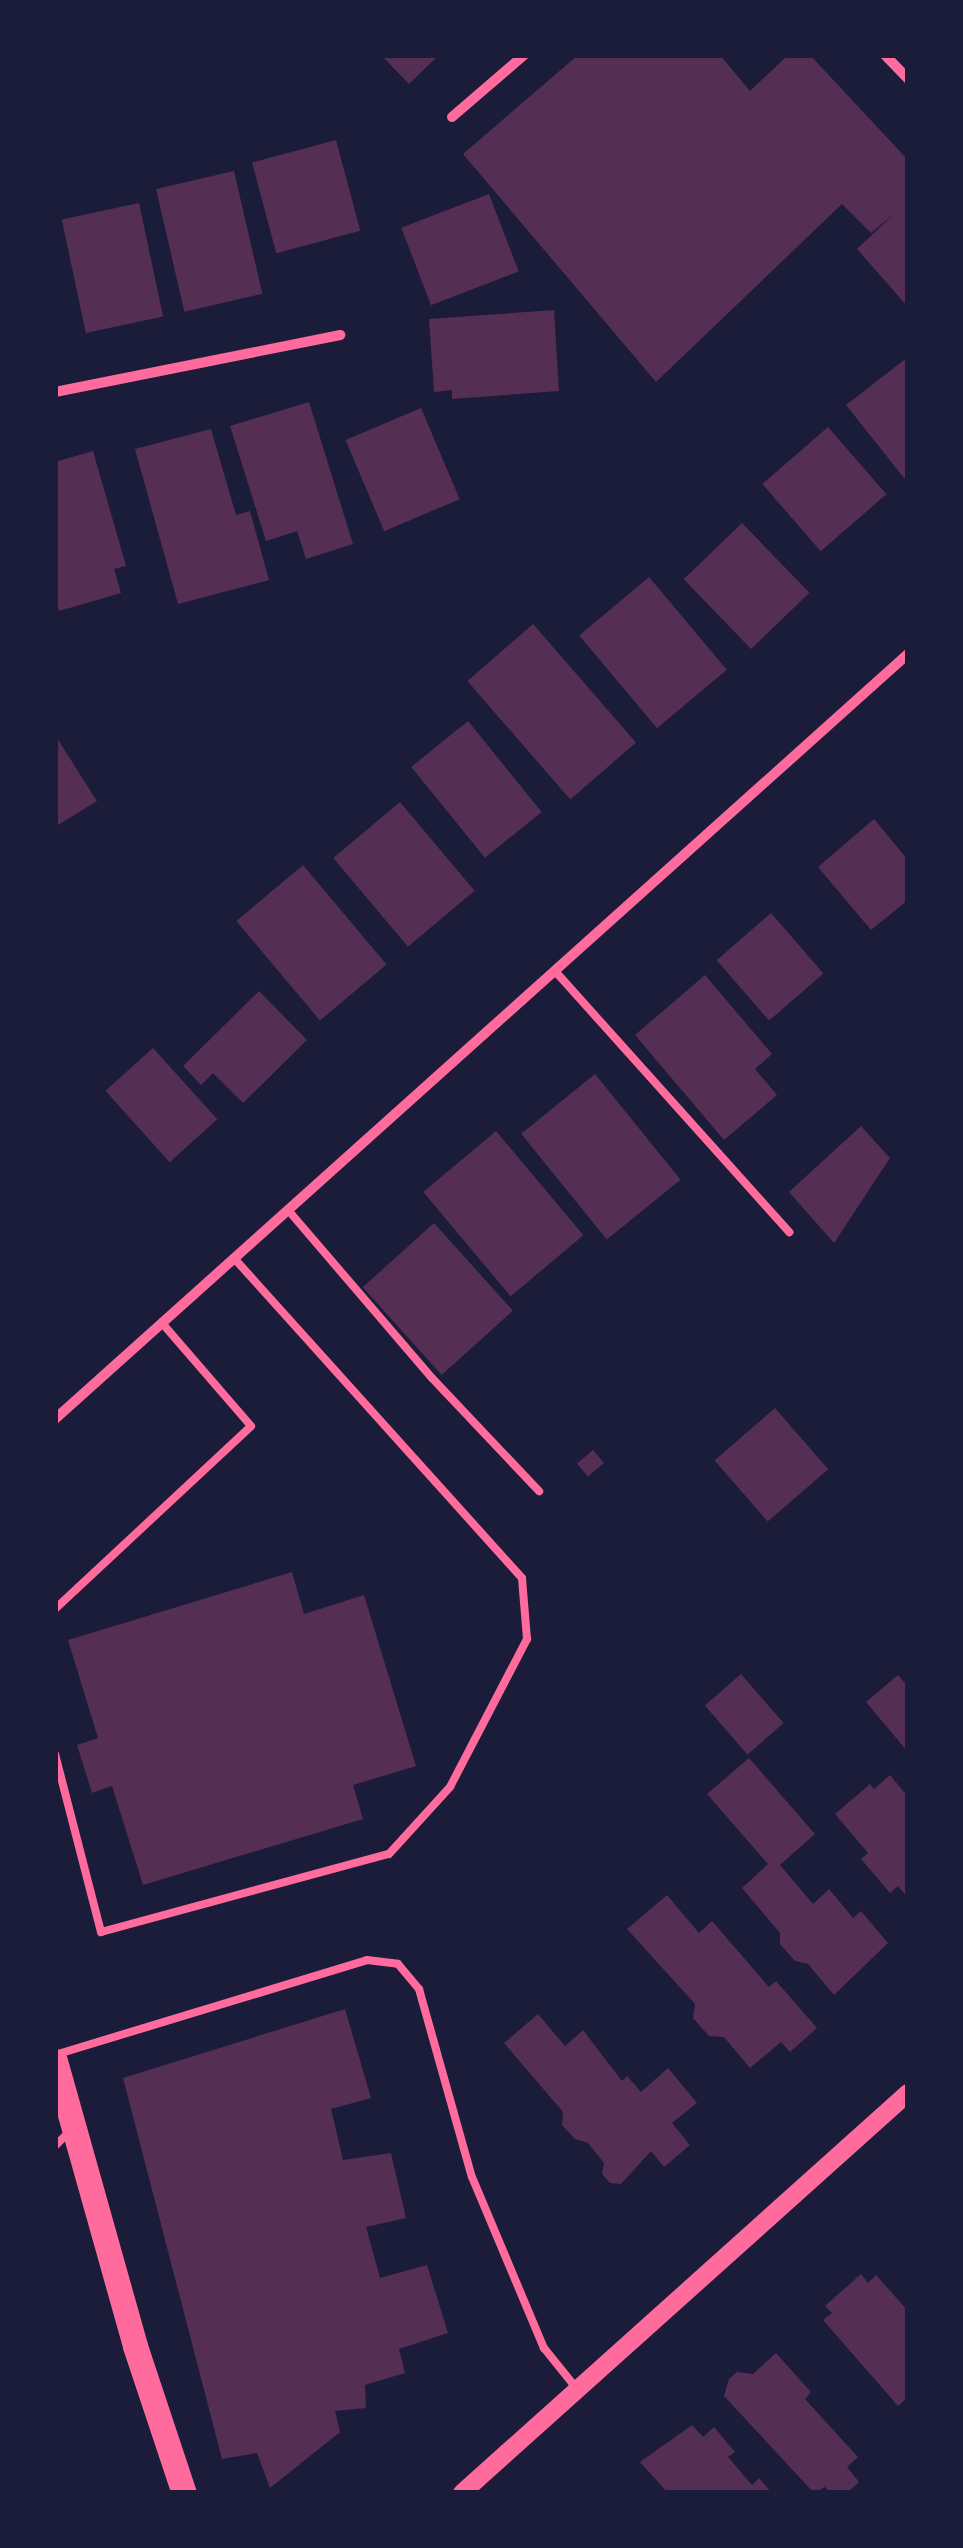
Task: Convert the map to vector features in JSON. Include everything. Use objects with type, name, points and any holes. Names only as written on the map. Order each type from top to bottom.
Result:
[{"type":"main road","points":[[55,2058],[64,2137],[184,2493]]},
{"type":"street","points":[[452,117],[524,55]]},
{"type":"street","points":[[885,55],[908,79]]},
{"type":"street","points":[[55,392],[340,335]]},
{"type":"street","points":[[55,1419],[908,654]]},
{"type":"street","points":[[462,2493],[908,2093]]},
{"type":"lane","points":[[555,971],[789,1232]]},
{"type":"lane","points":[[288,1210],[432,1378],[538,1491]]},
{"type":"lane","points":[[55,1754],[101,1932],[389,1854],[450,1787],[527,1639],[522,1578],[234,1258]]},
{"type":"lane","points":[[55,1610],[251,1426],[162,1323]]},
{"type":"lane","points":[[55,2058],[367,1960],[398,1964],[419,1989],[479,2194],[544,2348],[578,2389]]},
{"type":"building","points":[[381,55],[439,55],[409,84]]},
{"type":"building","points":[[578,55],[720,55],[750,91],[788,55],[810,55],[908,160],[908,307],[857,249],[894,214],[871,233],[842,204],[656,382],[463,154]]},
{"type":"building","points":[[336,140],[360,231],[276,253],[252,163]]},
{"type":"building","points":[[234,171],[262,294],[184,312],[156,189]]},
{"type":"building","points":[[489,194],[519,271],[431,305],[401,228]]},
{"type":"building","points":[[139,203],[163,316],[86,333],[62,219]]},
{"type":"building","points":[[554,310],[559,391],[452,399],[452,390],[434,392],[429,319]]},
{"type":"building","points":[[908,357],[908,483],[846,405]]},
{"type":"building","points":[[309,402],[353,544],[306,559],[297,531],[266,541],[230,426]]},
{"type":"building","points":[[421,408],[460,499],[384,531],[346,440]]},
{"type":"building","points":[[828,427],[886,494],[821,551],[762,484]]},
{"type":"building","points":[[211,429],[236,515],[250,511],[269,580],[178,604],[135,449]]},
{"type":"building","points":[[93,451],[126,566],[114,569],[121,593],[59,611],[55,597],[55,462]]},
{"type":"building","points":[[742,523],[809,593],[751,649],[684,579]]},
{"type":"building","points":[[649,577],[727,670],[657,728],[579,635]]},
{"type":"building","points":[[533,624],[636,742],[570,800],[467,681]]},
{"type":"building","points":[[468,721],[542,812],[485,858],[411,767]]},
{"type":"building","points":[[55,735],[97,801],[55,827]]},
{"type":"building","points":[[400,802],[475,891],[408,947],[333,858]]},
{"type":"building","points":[[874,819],[908,860],[908,900],[871,930],[818,867]]},
{"type":"building","points":[[303,865],[387,965],[320,1021],[236,921]]},
{"type":"building","points":[[771,913],[823,973],[769,1021],[717,960]]},
{"type":"building","points":[[705,975],[772,1054],[755,1069],[777,1095],[724,1140],[635,1035]]},
{"type":"building","points":[[259,991],[307,1040],[243,1103],[213,1073],[201,1085],[183,1066]]},
{"type":"building","points":[[153,1048],[217,1119],[170,1162],[105,1091]]},
{"type":"building","points":[[595,1074],[681,1180],[607,1239],[521,1134]]},
{"type":"building","points":[[861,1126],[890,1158],[834,1243],[789,1192]]},
{"type":"building","points":[[496,1131],[583,1235],[511,1296],[423,1192]]},
{"type":"building","points":[[434,1223],[513,1311],[442,1375],[363,1287]]},
{"type":"building","points":[[775,1408],[828,1469],[768,1522],[715,1460]]},
{"type":"building","points":[[593,1450],[604,1463],[588,1477],[577,1463]]},
{"type":"building","points":[[292,1572],[304,1614],[364,1595],[416,1766],[353,1785],[363,1819],[143,1885],[112,1786],[92,1793],[77,1745],[98,1738],[68,1640]]},
{"type":"building","points":[[741,1674],[784,1723],[747,1755],[705,1705]]},
{"type":"building","points":[[898,1675],[908,1687],[908,1752],[866,1702]]},
{"type":"building","points":[[749,1758],[815,1834],[780,1865],[813,1904],[829,1889],[853,1918],[861,1911],[888,1943],[834,1995],[808,1964],[795,1961],[780,1944],[780,1933],[742,1888],[768,1864],[707,1794]]},
{"type":"building","points":[[890,1775],[908,1797],[908,1898],[898,1886],[890,1893],[861,1859],[868,1853],[835,1814],[870,1784],[874,1789]]},
{"type":"building","points":[[667,1895],[699,1933],[712,1921],[769,1987],[776,1981],[817,2028],[790,2052],[781,2042],[750,2068],[724,2037],[709,2036],[693,2018],[695,2004],[627,1929]]},
{"type":"building","points":[[345,2009],[371,2098],[331,2109],[343,2160],[391,2153],[406,2218],[366,2227],[380,2278],[427,2265],[448,2333],[399,2349],[405,2373],[365,2385],[366,2408],[335,2411],[340,2432],[270,2488],[257,2453],[222,2459],[123,2078]]},
{"type":"building","points":[[538,2014],[565,2046],[583,2030],[622,2081],[627,2076],[641,2092],[668,2068],[697,2103],[672,2123],[690,2145],[664,2167],[651,2151],[621,2184],[610,2183],[602,2174],[604,2163],[588,2143],[575,2139],[562,2125],[563,2112],[504,2043]]},
{"type":"building","points":[[861,2274],[868,2283],[876,2275],[908,2311],[908,2397],[898,2406],[823,2320],[832,2313],[825,2306]]},
{"type":"building","points":[[776,2353],[811,2392],[805,2399],[858,2457],[847,2467],[859,2482],[847,2493],[831,2493],[825,2487],[814,2493],[724,2396],[729,2379],[737,2372],[753,2374]]},
{"type":"building","points":[[692,2425],[703,2437],[714,2427],[735,2452],[728,2457],[752,2485],[759,2478],[772,2493],[668,2493],[640,2462]]}]
